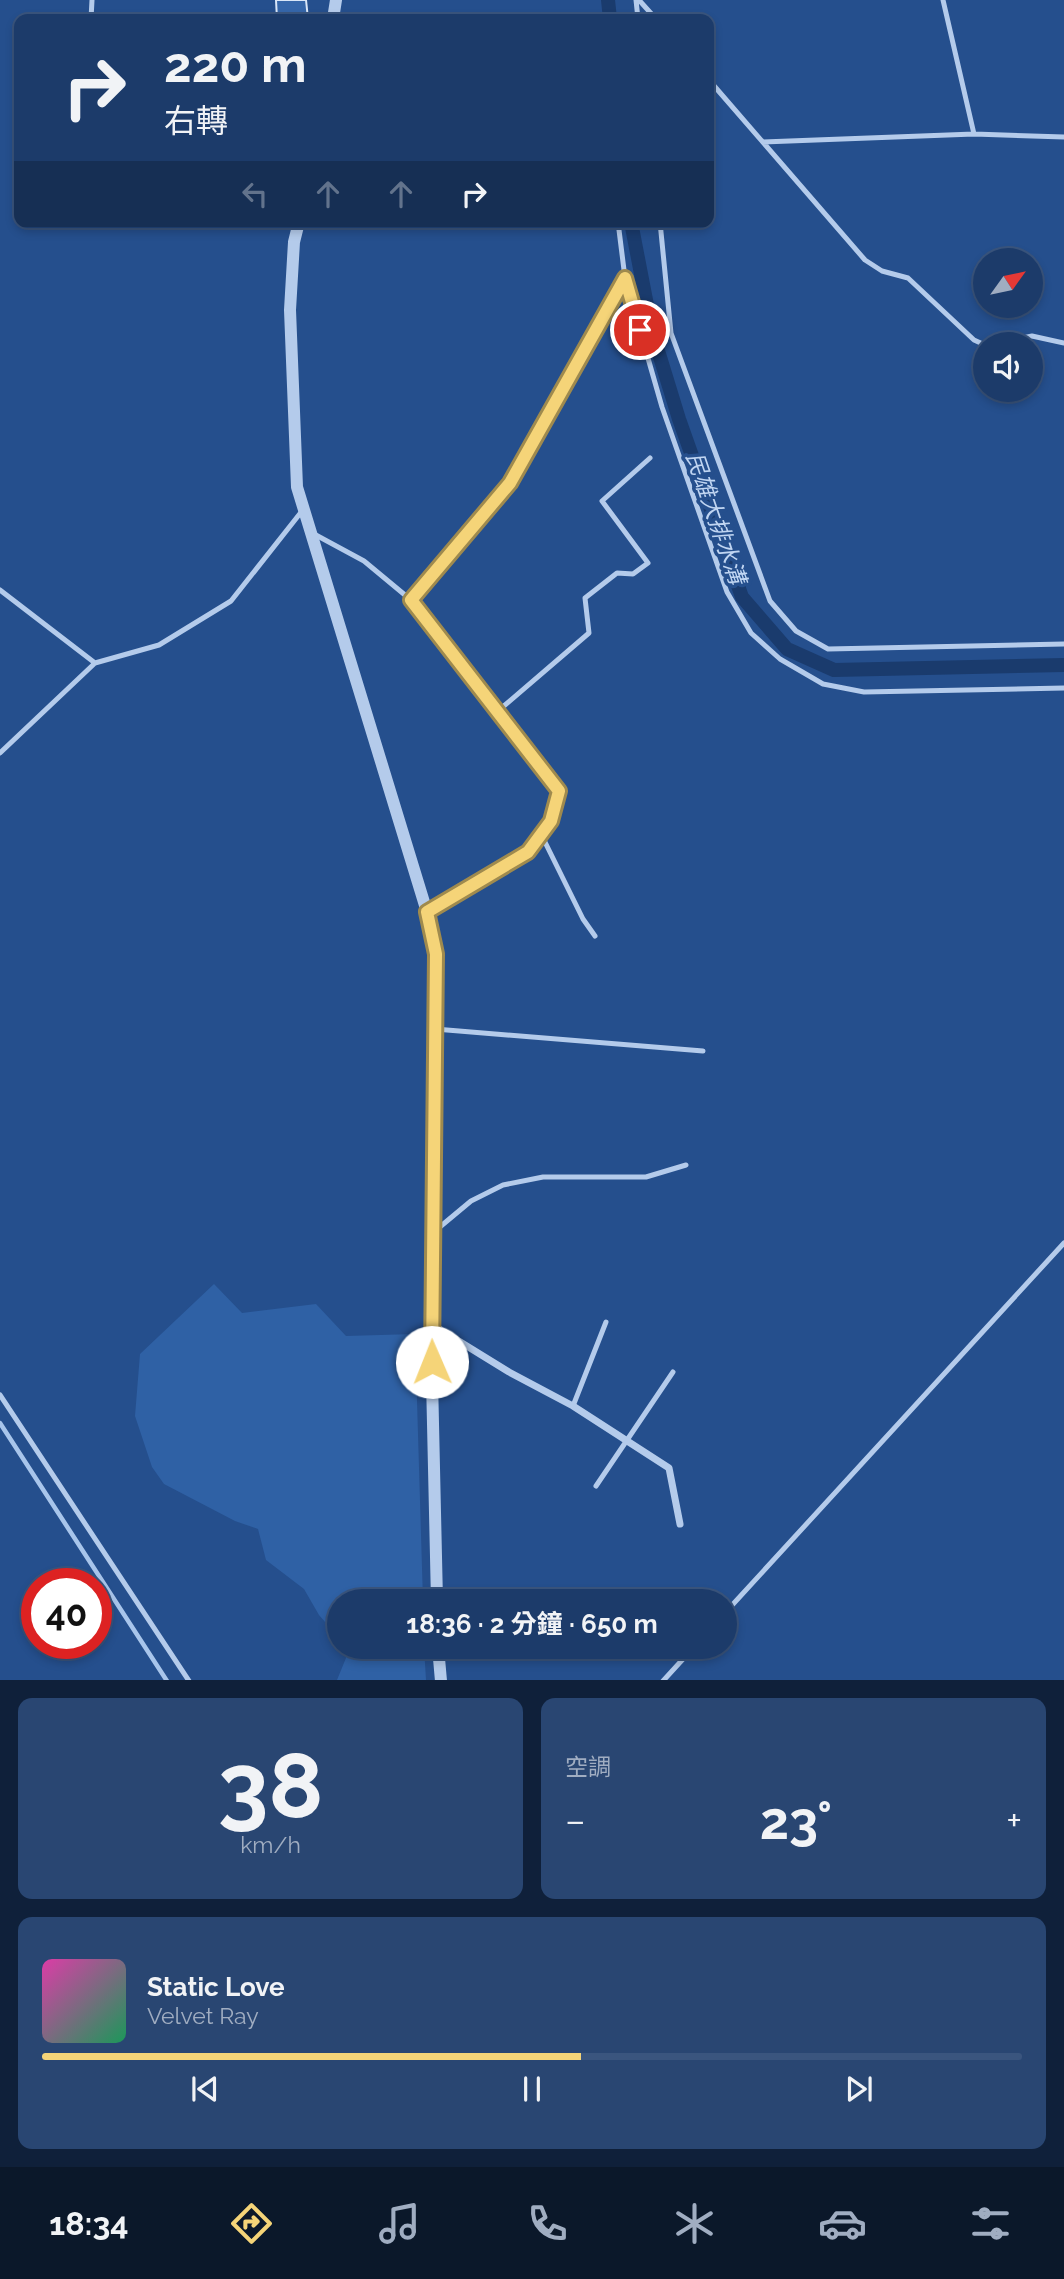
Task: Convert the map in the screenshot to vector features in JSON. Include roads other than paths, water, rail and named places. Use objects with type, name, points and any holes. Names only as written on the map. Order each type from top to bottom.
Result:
[{"type":"street","points":[[298,228],[294,242],[290,310],[296,487],[427,912],[436,954],[431,1324],[437,1589]]},
{"type":"street","points":[[431,1324],[509,1372],[573,1406],[669,1468],[680,1524]]},
{"type":"street","points":[[439,1659],[441,1680]]},
{"type":"lane","points":[[638,0],[651,14]]},
{"type":"lane","points":[[943,0],[974,134]]},
{"type":"lane","points":[[714,86],[865,260],[882,271],[908,278],[973,339]]},
{"type":"lane","points":[[762,142],[974,134],[1064,137]]},
{"type":"lane","points":[[619,228],[625,278],[662,407],[727,592],[751,633],[780,659],[823,684],[864,692],[1064,688]]},
{"type":"lane","points":[[661,228],[671,332],[770,601],[796,631],[828,649],[1064,644]]},
{"type":"lane","points":[[411,600],[510,483],[625,278]]},
{"type":"lane","points":[[1043,338],[1064,342]]},
{"type":"lane","points":[[498,711],[589,633],[585,598],[617,573],[633,574],[648,563],[602,501],[650,458]]},
{"type":"lane","points":[[0,753],[96,663],[159,645],[230,601],[303,510]]},
{"type":"lane","points":[[309,531],[365,561],[411,600],[559,791],[551,821],[528,852],[427,912]]},
{"type":"lane","points":[[0,590],[96,663]]},
{"type":"lane","points":[[541,834],[583,919],[596,936]]},
{"type":"lane","points":[[435,1029],[703,1051]]},
{"type":"lane","points":[[432,1233],[471,1200],[503,1185],[543,1177],[646,1177],[686,1165]]},
{"type":"lane","points":[[737,1600],[1064,1243]]},
{"type":"lane","points":[[573,1406],[606,1322]]},
{"type":"lane","points":[[596,1486],[673,1372]]},
{"type":"lane","points":[[0,1395],[188,1680]]},
{"type":"lane","points":[[664,1680],[683,1659]]},
{"type":"waterway","name":"民雄大排水溝","points":[[608,0],[609,14]]},
{"type":"waterway","name":"民雄大排水溝","points":[[632,228],[652,331],[679,419],[742,597],[787,649],[834,670],[1064,665]]},
{"type":"waterway","points":[[0,1423],[166,1680]]}]
